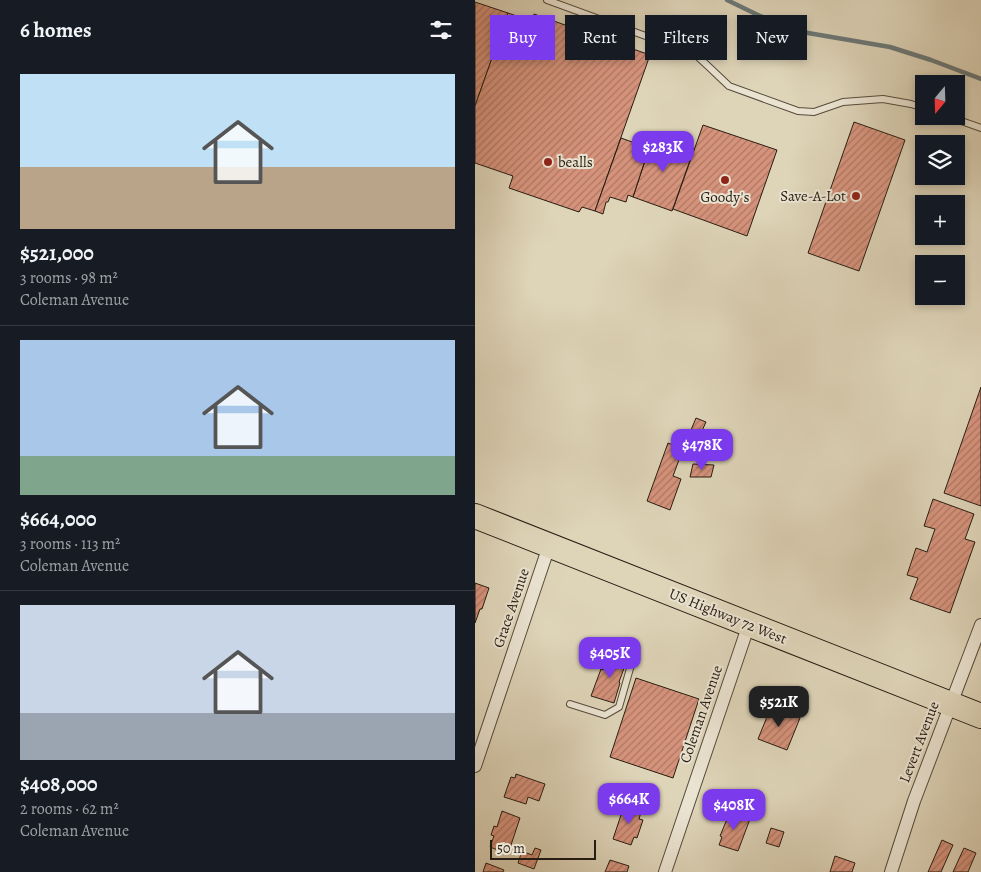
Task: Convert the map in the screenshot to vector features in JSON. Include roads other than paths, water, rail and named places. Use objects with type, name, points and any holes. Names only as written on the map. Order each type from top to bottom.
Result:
[{"type":"highway","name":"US Highway 72 West","points":[[475,516],[981,716]]},
{"type":"street","name":"Grace Avenue","points":[[475,766],[549,546]]},
{"type":"street","name":"Coleman Avenue","points":[[665,872],[749,624]]},
{"type":"street","name":"Levert Avenue","points":[[891,872],[914,801],[981,625]]},
{"type":"lane","points":[[547,0],[695,54],[729,86],[798,111],[814,112],[843,102],[883,99],[915,105]]},
{"type":"lane","points":[[965,122],[981,128]]},
{"type":"lane","points":[[570,704],[605,715],[619,707],[633,658],[620,643]]},
{"type":"waterway","points":[[727,0],[760,16],[808,33],[890,47],[981,79]]},
{"type":"place","name":"bealls","points":[[548,162]]},
{"type":"place","name":"Goody's","points":[[725,180]]},
{"type":"place","name":"Save-A-Lot","points":[[856,196]]}]
